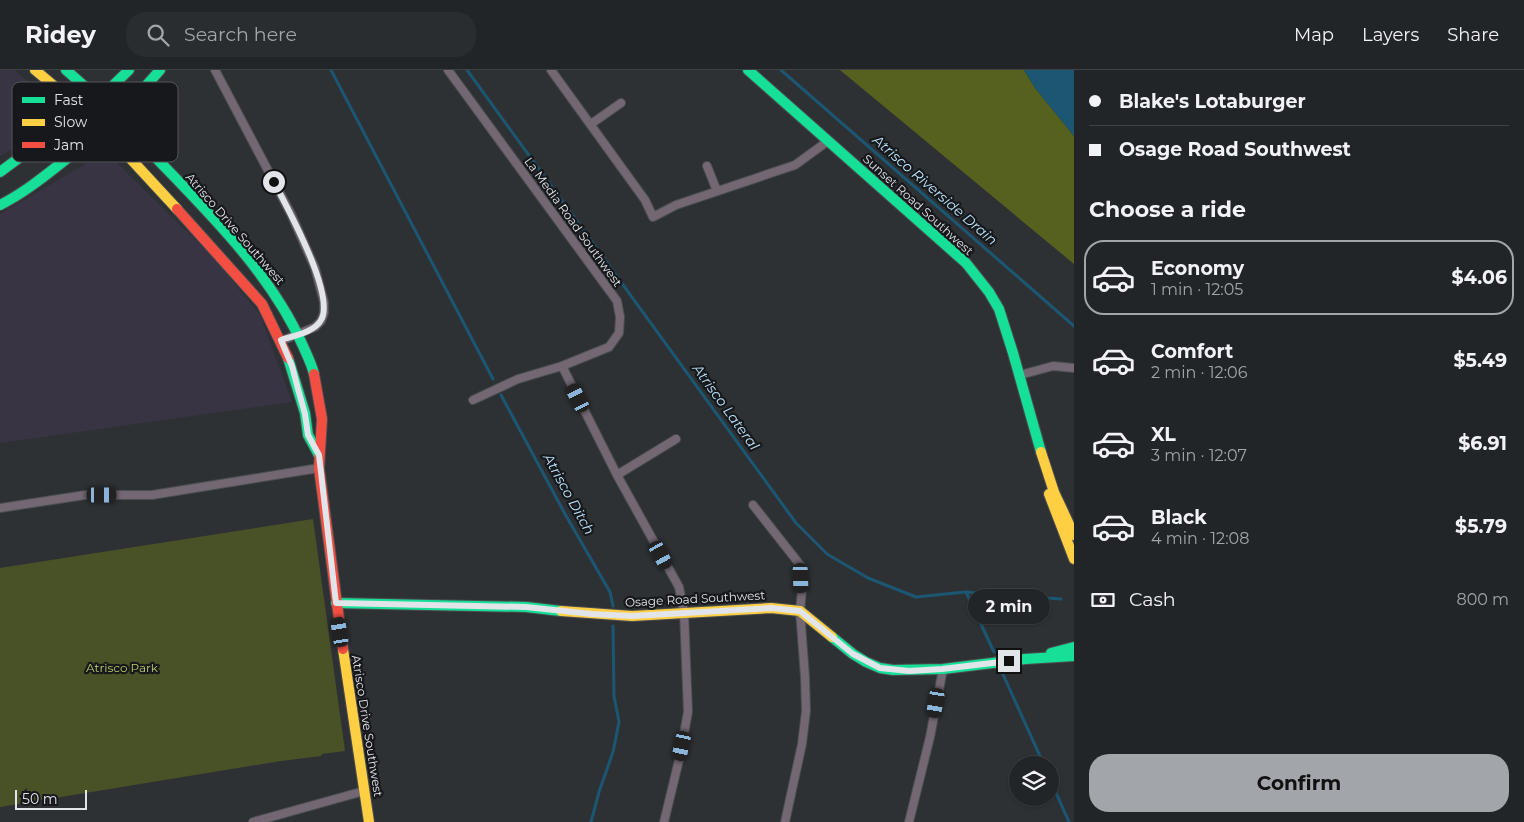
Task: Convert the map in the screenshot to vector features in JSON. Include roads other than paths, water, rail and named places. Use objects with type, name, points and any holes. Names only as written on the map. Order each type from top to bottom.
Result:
[{"type":"main road","name":"Atrisco Drive Southwest","points":[[35,70],[49,82]]},
{"type":"main road","name":"Atrisco Drive Southwest","points":[[66,70],[80,82]]},
{"type":"main road","points":[[117,82],[129,70]]},
{"type":"main road","points":[[149,82],[160,70]]},
{"type":"main road","name":"Sunset Road Southwest","points":[[748,70],[971,269],[991,295],[1001,315],[1040,449],[1059,502],[1074,535]]},
{"type":"main road","points":[[0,172],[13,162]]},
{"type":"main road","points":[[0,205],[26,190],[64,162]]},
{"type":"main road","name":"Atrisco Drive Southwest","points":[[134,162],[262,304],[292,366],[305,414],[308,435],[319,455]]},
{"type":"main road","name":"Atrisco Drive Southwest","points":[[158,162],[239,250],[278,297],[298,334],[310,362],[322,412],[319,468],[336,603],[369,822]]},
{"type":"main road","name":"Sunset Road Southwest","points":[[1040,449],[1047,487],[1074,558]]},
{"type":"main road","name":"Osage Road Southwest","points":[[336,603],[526,607],[632,616],[771,608],[800,611]]},
{"type":"main road","points":[[800,611],[853,654],[880,668],[909,671],[942,669],[1026,659],[1074,656]]},
{"type":"main road","points":[[1026,659],[1074,648]]},
{"type":"street","points":[[215,70],[291,214],[315,268],[324,302],[324,313],[321,321],[315,327],[281,340]]},
{"type":"street","name":"La Media Road Southwest","points":[[448,70],[617,301],[620,317],[619,333],[609,347],[562,366],[518,379],[473,400]]},
{"type":"street","points":[[551,70],[645,200],[653,217],[676,205],[796,164],[828,142]]},
{"type":"street","points":[[591,124],[621,103]]},
{"type":"street","points":[[707,166],[717,191]]},
{"type":"street","points":[[562,366],[617,475],[679,587],[684,612],[688,712],[664,822]]},
{"type":"street","points":[[1020,375],[1052,366],[1074,368]]},
{"type":"street","points":[[617,475],[676,439]]},
{"type":"street","points":[[0,508],[85,495],[152,495],[319,468]]},
{"type":"street","points":[[753,505],[801,566],[802,590],[800,611],[806,711],[802,744],[785,822]]},
{"type":"street","points":[[909,822],[930,737],[942,669]]},
{"type":"street","points":[[253,822],[364,791]]},
{"type":"water","points":[[1024,70],[1074,70],[1074,136],[1035,88]]},
{"type":"waterway","points":[[331,70],[493,379]]},
{"type":"waterway","name":"Atrisco Lateral","points":[[467,70],[796,523],[827,554],[868,578],[916,597],[965,592],[1061,599]]},
{"type":"waterway","name":"Atrisco Riverside Drain","points":[[781,70],[1074,326]]},
{"type":"waterway","name":"Atrisco Ditch","points":[[501,395],[565,514],[610,592],[613,606]]},
{"type":"waterway","points":[[966,592],[994,652]]},
{"type":"waterway","name":"Atrisco Ditch","points":[[591,822],[613,752],[619,722],[614,696],[613,626]]},
{"type":"waterway","points":[[1001,670],[1040,756]]},
{"type":"waterway","points":[[1059,799],[1069,822]]},
{"type":"park label","name":"Atrisco Park","points":[[122,668]]}]
